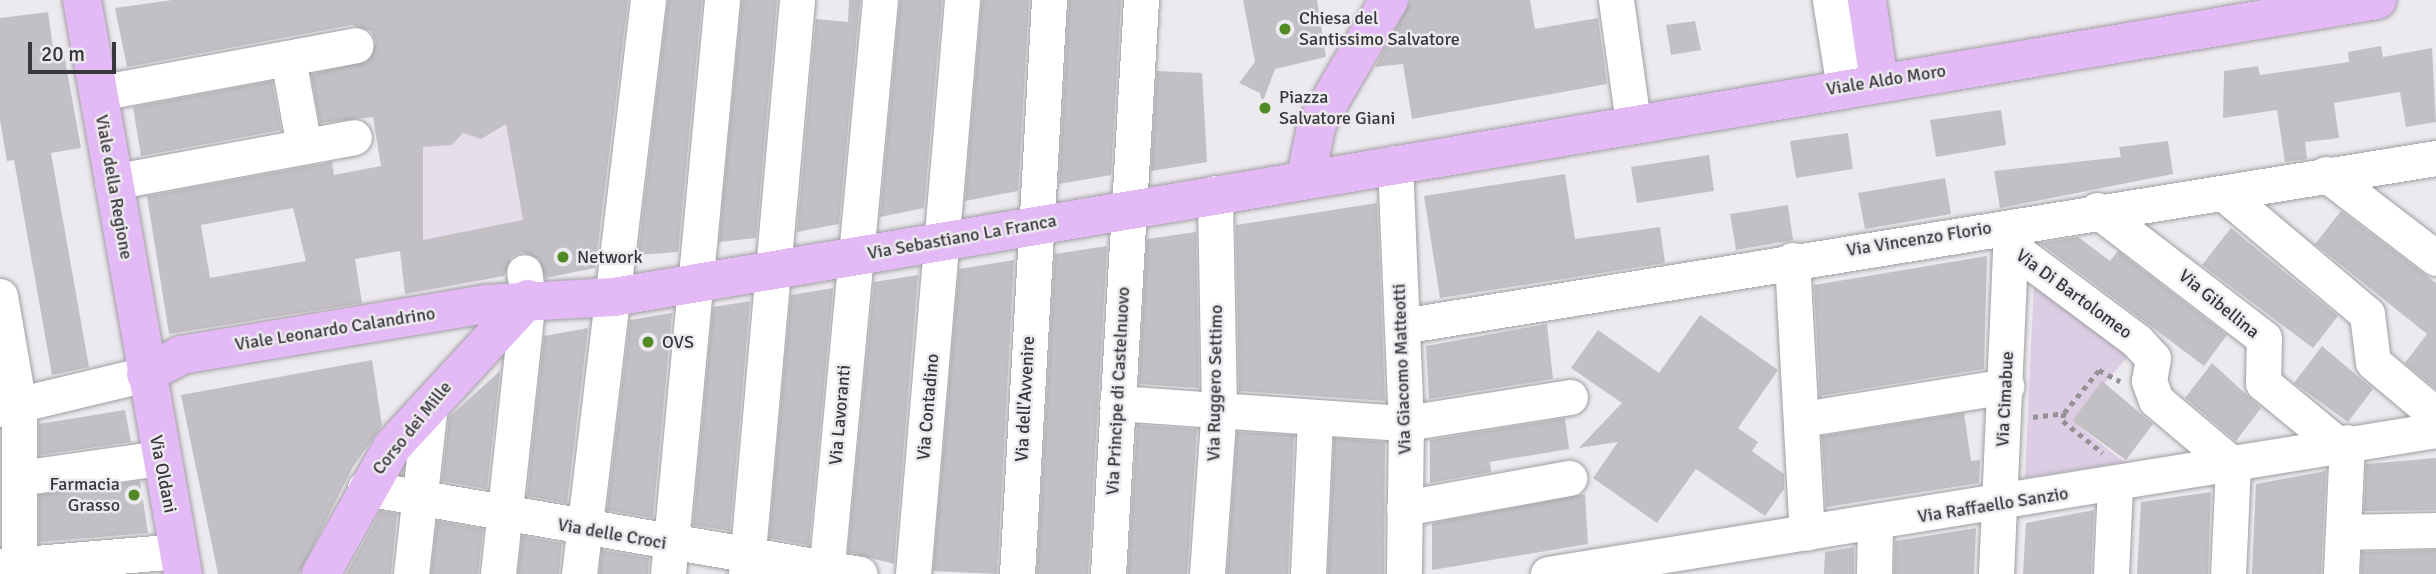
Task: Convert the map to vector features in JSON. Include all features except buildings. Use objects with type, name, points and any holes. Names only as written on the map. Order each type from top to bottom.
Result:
[{"type":"main road","name":"Viale della Regione","points":[[82,0],[146,374]]},
{"type":"main road","points":[[1306,176],[1317,123],[1389,0]]},
{"type":"main road","points":[[1862,84],[1867,0]]},
{"type":"main road","name":"Viale Aldo Moro","points":[[1395,163],[2378,0]]},
{"type":"main road","name":"Via Sebastiano La Franca","points":[[526,286],[614,297],[1306,176],[1395,163]]},
{"type":"main road","name":"Viale Leonardo Calandrino","points":[[146,374],[181,355],[526,286]]},
{"type":"main road","name":"Corso dei Mille","points":[[321,574],[365,488],[526,286]]},
{"type":"main road","name":"Via Oldani","points":[[146,374],[181,562]]},
{"type":"street","points":[[579,574],[648,0]]},
{"type":"street","points":[[670,559],[722,0]]},
{"type":"street","points":[[747,564],[797,0]]},
{"type":"street","name":"Via Lavoranti","points":[[837,572],[854,256],[880,0]]},
{"type":"street","name":"Via Contadino","points":[[913,574],[962,0]]},
{"type":"street","name":"Via dell'Avvenire","points":[[1017,574],[1033,224],[1049,0]]},
{"type":"street","name":"Via Principe di Castelnuovo","points":[[1108,574],[1141,0]]},
{"type":"street","points":[[1616,0],[1633,123]]},
{"type":"street","points":[[1830,0],[1862,84]]},
{"type":"street","points":[[98,93],[356,46]]},
{"type":"street","points":[[288,58],[304,147]]},
{"type":"street","points":[[112,182],[354,137]]},
{"type":"street","name":"Via Vincenzo Florio","points":[[1402,326],[1792,260],[2011,236],[2096,210],[2227,197],[2326,174],[2436,158]]},
{"type":"street","name":"Via Giacomo Matteotti","points":[[1395,163],[1406,422],[1404,574]]},
{"type":"street","points":[[2326,174],[2436,258]]},
{"type":"street","name":"Via Ruggero Settimo","points":[[1207,574],[1219,408],[1215,192]]},
{"type":"street","points":[[2227,197],[2367,314],[2373,362],[2436,415]]},
{"type":"street","name":"Via Gibellina","points":[[2096,210],[2264,338],[2263,383],[2342,443]]},
{"type":"street","name":"Via Di Bartolomeo","points":[[2011,236],[2137,341],[2153,358],[2148,381],[2156,400],[2233,465]]},
{"type":"street","name":"Via Cimabue","points":[[1996,574],[2011,236]]},
{"type":"street","points":[[1792,260],[1803,419],[1807,533]]},
{"type":"street","points":[[498,574],[526,286]]},
{"type":"street","points":[[0,296],[19,478],[13,568],[181,562]]},
{"type":"street","points":[[10,407],[146,374]]},
{"type":"street","points":[[1803,419],[2006,386]]},
{"type":"street","points":[[1117,402],[1219,408],[1315,418],[1406,422],[1570,397]]},
{"type":"street","points":[[411,574],[430,404]]},
{"type":"street","points":[[1308,574],[1315,418]]},
{"type":"street","name":"Via Raffaello Sanzio","points":[[1548,574],[1999,505],[2233,465],[2342,443],[2436,430]]},
{"type":"street","points":[[2341,574],[2342,443]]},
{"type":"street","points":[[19,478],[160,458]]},
{"type":"street","points":[[2228,574],[2233,465]]},
{"type":"street","points":[[1404,509],[1569,478]]},
{"type":"street","points":[[2111,574],[2115,485]]},
{"type":"street","name":"Via delle Croci","points":[[365,488],[419,501],[585,529],[670,559],[837,572]]},
{"type":"street","points":[[1874,574],[1875,523]]},
{"type":"street","points":[[2343,532],[2436,530]]},
{"type":"path","points":[[2115,485],[2115,463],[2063,421],[2064,413],[2099,370],[2130,386],[2148,381]]},
{"type":"path","points":[[2004,421],[2064,413]]},
{"type":"shaded area","points":[[352,0],[503,104],[532,270],[405,294],[398,154],[379,157],[373,117],[385,105],[373,29],[358,31]]},
{"type":"shaded area","points":[[2034,281],[2130,354],[2072,421],[2124,462],[2025,478]]},
{"type":"place","name":"Chiesa del Santissimo Salvatore","points":[[1285,29]]},
{"type":"place","name":"Piazza Salvatore Giani","points":[[1265,108]]},
{"type":"place","name":"Network","points":[[563,257]]},
{"type":"place","name":"OVS","points":[[648,342]]},
{"type":"place","name":"Farmacia Grasso","points":[[134,495]]}]
